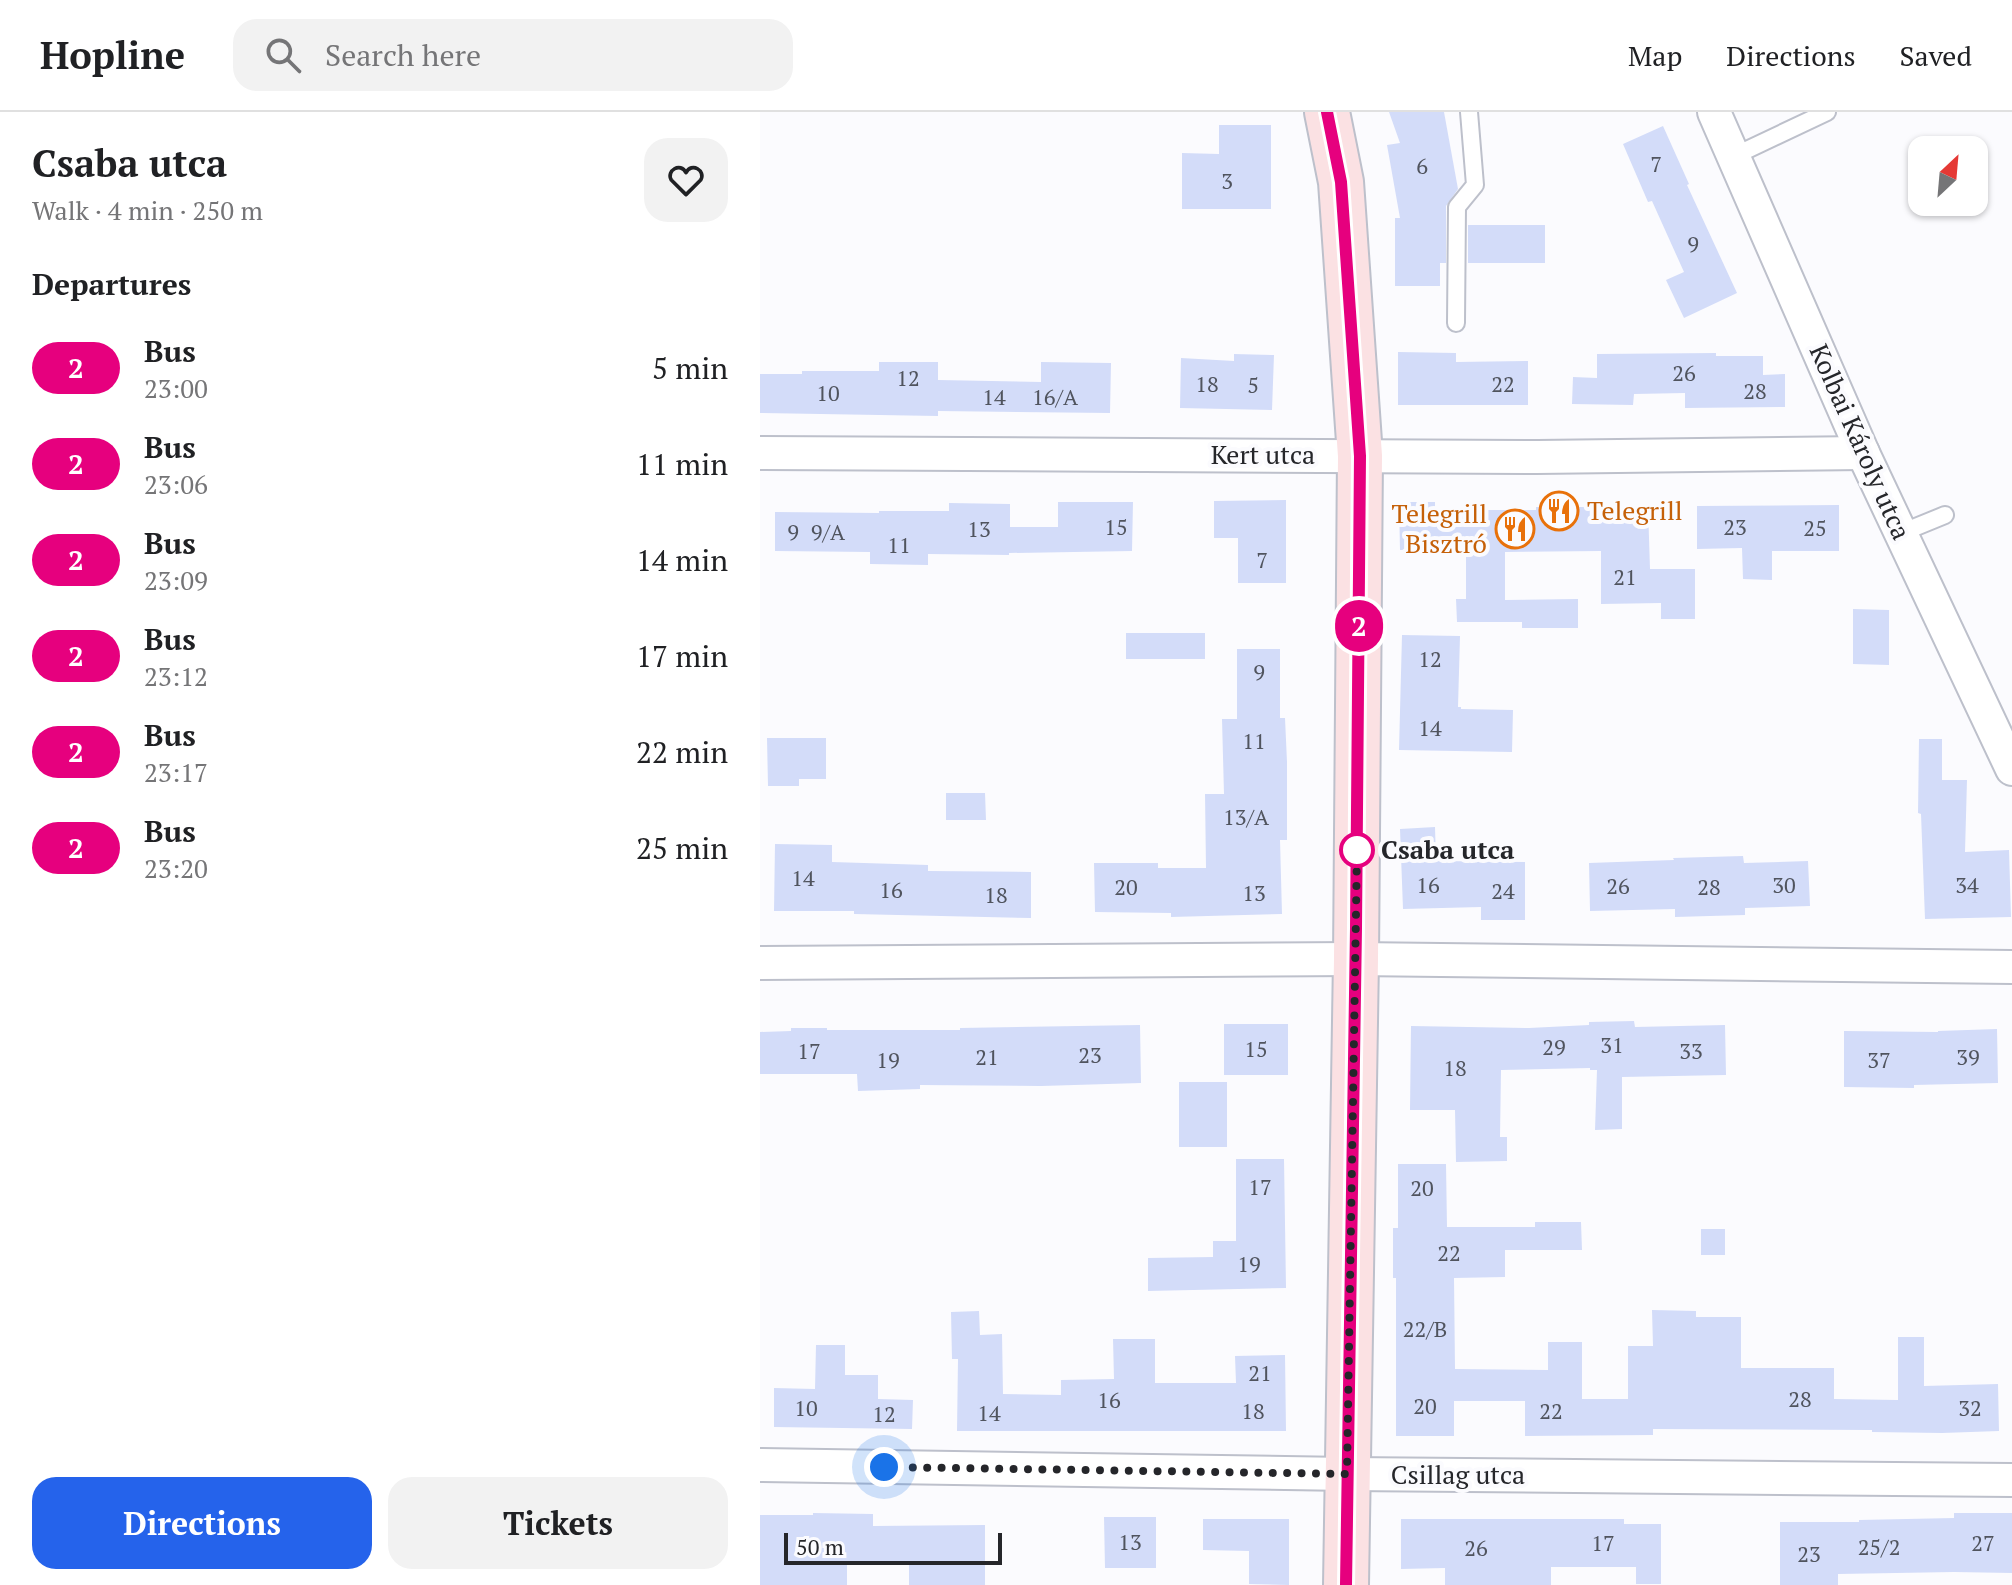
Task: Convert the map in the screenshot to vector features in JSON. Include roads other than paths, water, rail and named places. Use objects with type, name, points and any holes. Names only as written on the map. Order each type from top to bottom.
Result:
[{"type":"street","points":[[1327,112],[1341,182],[1360,456],[1346,1585]]},
{"type":"street","name":"Kolbai Károly utca","points":[[1714,112],[1863,453],[2012,769]]},
{"type":"street","name":"Kert utca","points":[[760,453],[1537,457],[1863,453]]},
{"type":"street","points":[[760,963],[1356,959],[2012,967]]},
{"type":"street","name":"Csillag utca","points":[[760,1465],[2012,1480]]},
{"type":"lane","points":[[1456,323],[1457,207],[1475,185],[1469,112]]},
{"type":"lane","points":[[1734,156],[1827,112]]},
{"type":"lane","points":[[1901,533],[1945,515]]},
{"type":"place","name":"Telegrill","points":[[1559,511]]},
{"type":"place","name":"Telegrill Bisztró","points":[[1515,529]]},
{"type":"place","name":"Csaba utca","points":[[1357,850]]}]
